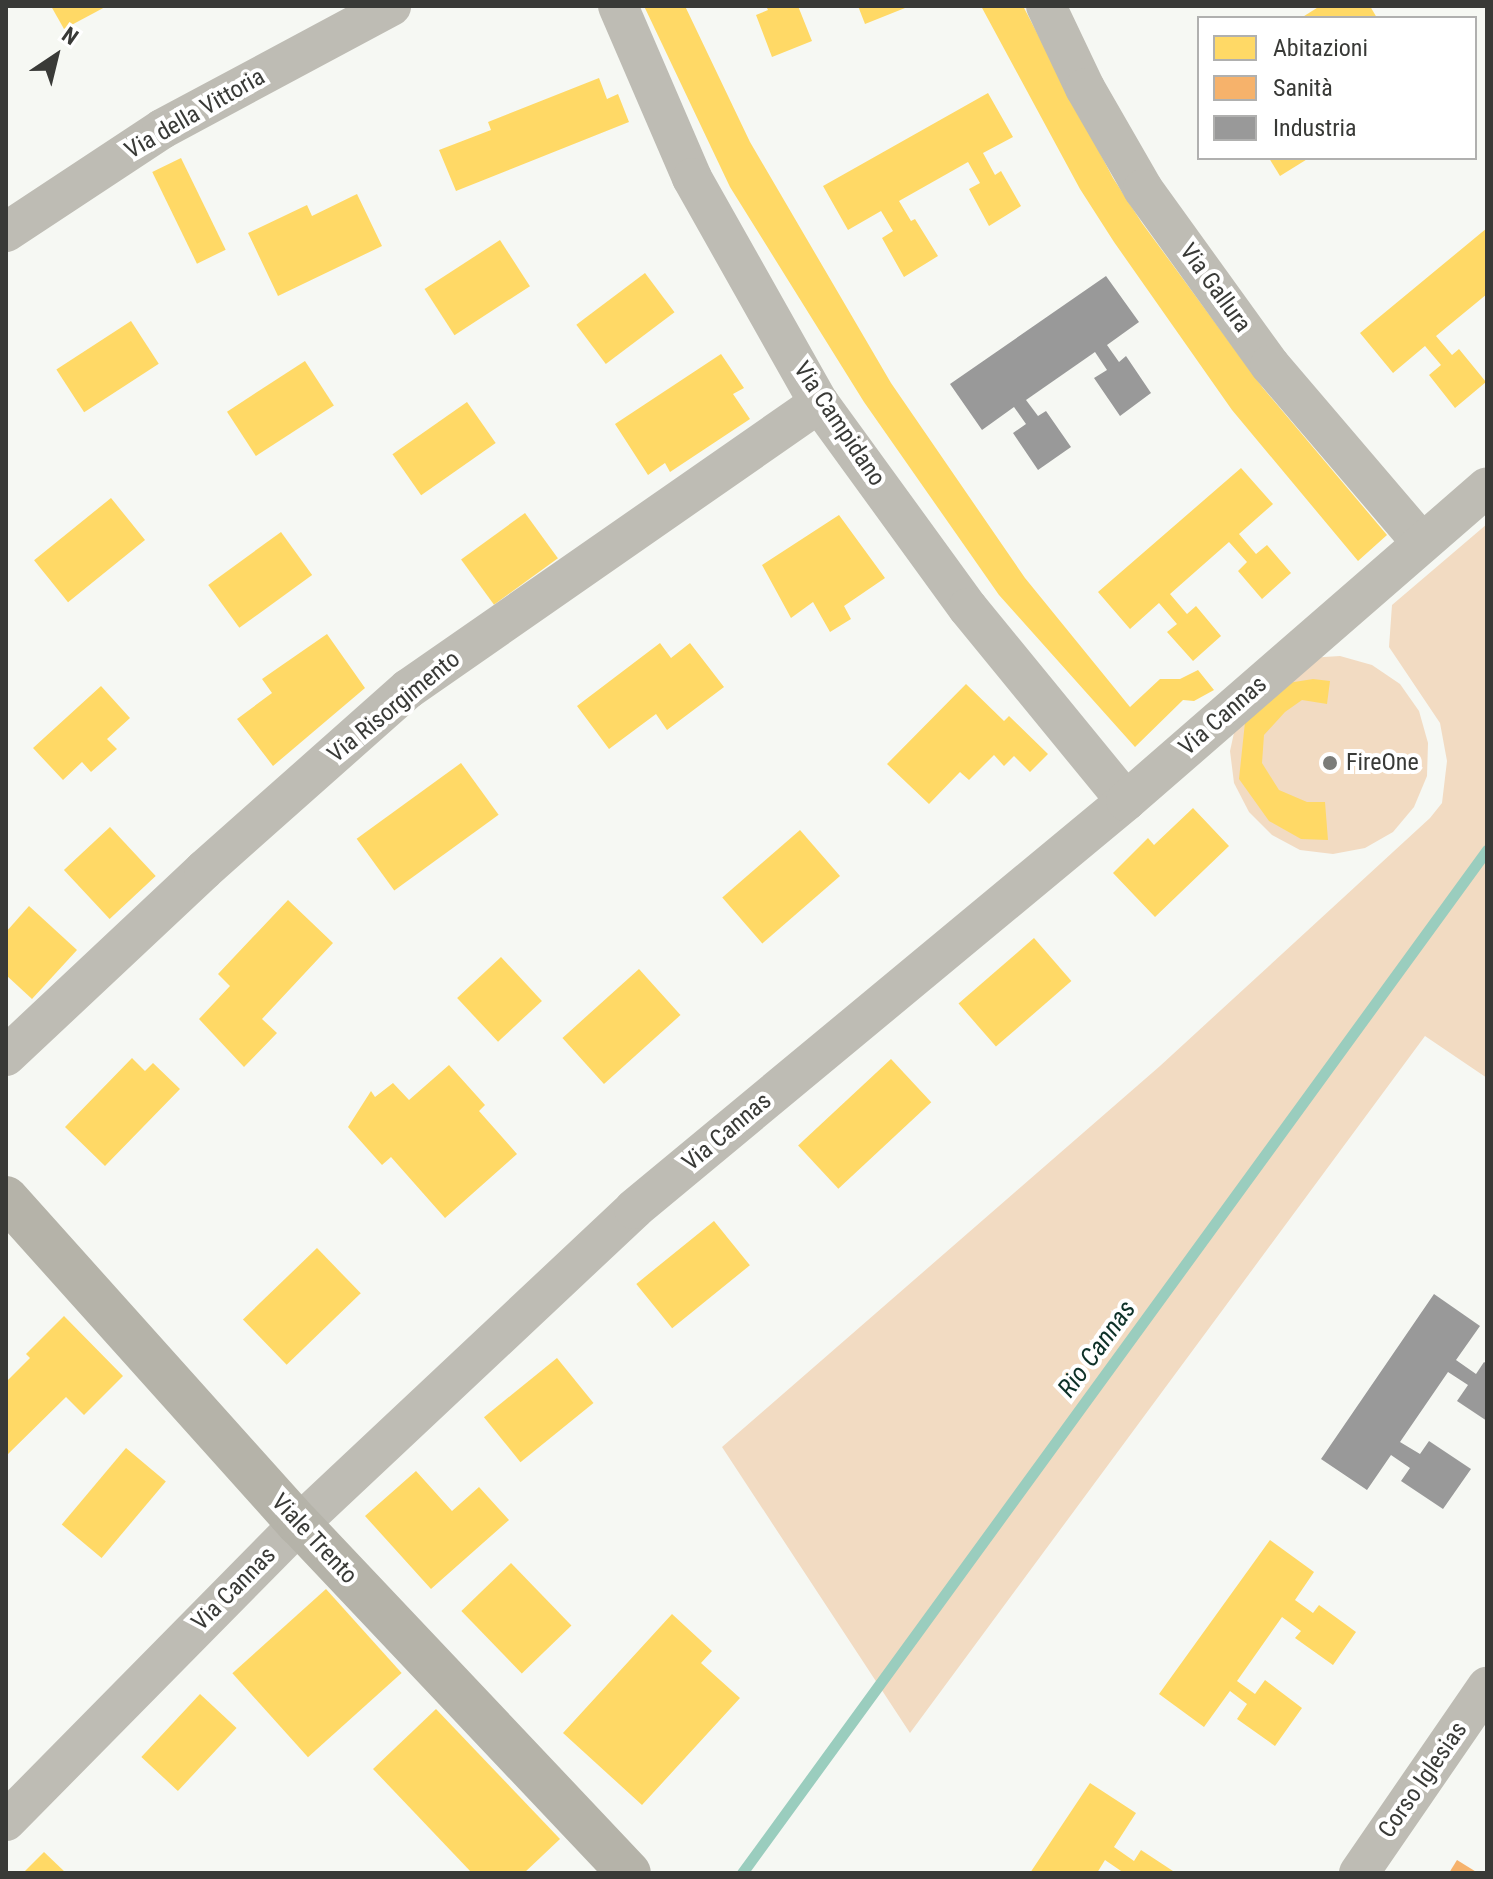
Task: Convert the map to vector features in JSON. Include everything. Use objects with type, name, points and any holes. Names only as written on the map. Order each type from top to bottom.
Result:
[{"type":"main road","name":"Viale Trento","points":[[6,1198],[299,1524],[629,1873]]},
{"type":"street","name":"Via della Vittoria","points":[[6,232],[162,129],[391,6]]},
{"type":"street","name":"Via Campidano","points":[[618,6],[692,178],[819,403],[968,608],[1126,801]]},
{"type":"street","name":"Via Gallura","points":[[1046,6],[1085,88],[1143,189],[1270,365],[1422,543]]},
{"type":"street","name":"Via Risorgimento","points":[[6,1056],[204,870],[408,689],[819,403]]},
{"type":"street","name":"Via Cannas","points":[[6,1821],[299,1524],[634,1209],[1126,801],[1487,487]]},
{"type":"street","name":"Corso Iglesias","points":[[1359,1873],[1487,1687]]},
{"type":"shaded area","points":[[1487,524],[1487,1078],[1425,1036],[910,1733],[722,1447],[1160,1066],[1430,818],[1442,803],[1447,761],[1440,723],[1389,647],[1392,605]]},
{"type":"shaded area","name":"FireOne","points":[[1340,656],[1372,665],[1400,684],[1419,711],[1428,743],[1427,776],[1414,807],[1393,832],[1365,848],[1333,854],[1300,850],[1272,835],[1249,812],[1234,783],[1230,751],[1237,719],[1308,658]]},
{"type":"building: Abitazioni","points":[[51,6],[107,6],[64,29]]},
{"type":"building: Abitazioni","points":[[644,6],[685,6],[750,142],[891,383],[1025,578],[1130,707],[1160,679],[1180,679],[1198,670],[1214,690],[1194,701],[1183,700],[1135,747],[999,595],[864,402],[730,187]]},
{"type":"building: Abitazioni","points":[[766,6],[798,6],[812,41],[772,57],[756,15],[768,10]]},
{"type":"building: Abitazioni","points":[[858,6],[910,6],[865,24]]},
{"type":"building: Abitazioni","points":[[981,6],[1023,6],[1113,178],[1142,223],[1263,388],[1387,535],[1358,561],[1232,410],[1114,242],[1080,189]]},
{"type":"building: Abitazioni","points":[[1320,6],[1370,6],[1376,16],[1304,16]]},
{"type":"building: Abitazioni","points":[[599,78],[607,99],[618,94],[629,122],[456,191],[439,150],[491,130],[488,122]]},
{"type":"building: Abitazioni","points":[[988,93],[1013,137],[983,153],[995,175],[1001,171],[1021,206],[989,226],[969,189],[980,183],[968,162],[899,201],[911,221],[915,219],[938,256],[904,277],[882,238],[893,231],[881,211],[848,230],[823,186]]},
{"type":"building: Abitazioni","points":[[181,158],[226,250],[197,264],[152,172]]},
{"type":"building: Abitazioni","points":[[1270,160],[1306,160],[1280,176]]},
{"type":"building: Abitazioni","points":[[357,194],[382,246],[278,296],[248,233],[307,205],[312,216]]},
{"type":"building: Abitazioni","points":[[1487,228],[1487,294],[1436,336],[1452,355],[1459,349],[1486,382],[1455,408],[1429,375],[1441,365],[1425,346],[1393,373],[1360,333]]},
{"type":"building: Abitazioni","points":[[500,240],[530,286],[454,335],[425,289]]},
{"type":"building: Abitazioni","points":[[645,273],[674,312],[606,364],[576,325]]},
{"type":"building: Abitazioni","points":[[131,321],[159,364],[84,412],[56,369]]},
{"type":"building: Abitazioni","points":[[721,354],[744,388],[733,394],[750,419],[670,472],[665,463],[648,475],[615,424]]},
{"type":"building: Abitazioni","points":[[305,361],[334,405],[256,456],[227,412]]},
{"type":"building: Abitazioni","points":[[467,402],[496,443],[421,495],[392,454]]},
{"type":"building: Abitazioni","points":[[1241,468],[1273,504],[1239,534],[1256,554],[1267,545],[1291,573],[1262,599],[1238,571],[1247,562],[1229,542],[1170,594],[1187,614],[1196,606],[1221,636],[1193,661],[1167,632],[1177,624],[1159,603],[1130,629],[1098,592]]},
{"type":"building: Abitazioni","points":[[111,498],[145,540],[68,602],[34,560]]},
{"type":"building: Abitazioni","points":[[525,513],[558,558],[494,605],[461,559]]},
{"type":"building: Abitazioni","points":[[839,515],[885,578],[844,606],[851,619],[830,632],[813,602],[791,618],[762,565]]},
{"type":"building: Abitazioni","points":[[281,532],[312,575],[239,628],[208,585]]},
{"type":"building: Abitazioni","points":[[327,634],[365,688],[273,766],[237,719],[272,693],[262,679]]},
{"type":"building: Abitazioni","points":[[660,643],[671,658],[690,643],[724,687],[667,730],[656,714],[609,749],[577,706]]},
{"type":"building: Abitazioni","points":[[1313,679],[1330,681],[1327,704],[1302,700],[1285,712],[1264,735],[1262,763],[1279,790],[1307,802],[1325,802],[1328,840],[1301,839],[1269,821],[1239,779],[1245,722],[1288,683]]},
{"type":"building: Abitazioni","points":[[966,684],[1004,721],[1009,716],[1048,754],[1030,772],[1014,756],[1004,766],[994,755],[969,780],[960,772],[929,804],[887,764]]},
{"type":"building: Abitazioni","points":[[101,686],[130,718],[107,739],[117,749],[91,772],[82,762],[63,780],[33,748]]},
{"type":"building: Abitazioni","points":[[461,763],[499,815],[394,891],[357,839]]},
{"type":"building: Abitazioni","points":[[1193,808],[1229,846],[1155,917],[1113,873],[1148,838],[1154,845]]},
{"type":"building: Abitazioni","points":[[110,827],[156,876],[110,919],[64,870]]},
{"type":"building: Abitazioni","points":[[800,830],[840,876],[762,944],[722,898]]},
{"type":"building: Abitazioni","points":[[288,900],[333,943],[262,1019],[277,1033],[244,1067],[199,1019],[230,986],[218,974]]},
{"type":"building: Abitazioni","points":[[29,906],[77,950],[32,999],[6,975],[6,932]]},
{"type":"building: Abitazioni","points":[[1034,938],[1071,981],[996,1047],[959,1004]]},
{"type":"building: Abitazioni","points":[[501,957],[542,1001],[498,1042],[457,998]]},
{"type":"building: Abitazioni","points":[[639,969],[680,1015],[604,1084],[562,1038]]},
{"type":"building: Abitazioni","points":[[132,1058],[145,1071],[153,1063],[180,1089],[105,1166],[65,1127]]},
{"type":"building: Abitazioni","points":[[891,1059],[931,1102],[838,1189],[798,1146]]},
{"type":"building: Abitazioni","points":[[449,1065],[485,1105],[479,1111],[517,1154],[445,1218],[391,1157],[382,1165],[348,1127],[371,1091],[375,1097],[393,1083],[409,1100]]},
{"type":"building: Abitazioni","points":[[714,1221],[750,1265],[672,1328],[636,1284]]},
{"type":"building: Abitazioni","points":[[317,1248],[361,1293],[287,1365],[243,1320]]},
{"type":"building: Abitazioni","points":[[64,1316],[123,1376],[84,1415],[66,1397],[6,1456],[6,1382],[30,1358],[26,1354]]},
{"type":"building: Abitazioni","points":[[557,1358],[594,1403],[520,1462],[484,1417]]},
{"type":"building: Abitazioni","points":[[126,1448],[166,1481],[102,1558],[62,1525]]},
{"type":"building: Abitazioni","points":[[416,1471],[452,1511],[479,1487],[509,1520],[431,1589],[365,1516]]},
{"type":"building: Abitazioni","points":[[1270,1540],[1314,1572],[1295,1600],[1313,1613],[1319,1605],[1356,1632],[1333,1665],[1295,1638],[1301,1631],[1282,1617],[1237,1681],[1255,1694],[1265,1680],[1302,1708],[1275,1746],[1237,1719],[1247,1704],[1230,1691],[1204,1727],[1159,1694]]},
{"type":"building: Abitazioni","points":[[511,1563],[571,1626],[522,1674],[461,1611]]},
{"type":"building: Abitazioni","points":[[326,1589],[402,1673],[308,1757],[232,1673]]},
{"type":"building: Abitazioni","points":[[672,1614],[712,1651],[701,1663],[740,1698],[642,1805],[563,1733]]},
{"type":"building: Abitazioni","points":[[200,1694],[237,1728],[178,1791],[141,1757]]},
{"type":"building: Abitazioni","points":[[436,1709],[560,1839],[524,1873],[472,1873],[373,1769]]},
{"type":"building: Abitazioni","points":[[1090,1783],[1136,1813],[1114,1847],[1134,1861],[1141,1850],[1176,1873],[1124,1873],[1105,1860],[1097,1873],[1030,1873]]},
{"type":"building: Abitazioni","points":[[44,1852],[66,1873],[23,1873]]},
{"type":"building: Sanità","points":[[1457,1860],[1478,1873],[1449,1873]]},
{"type":"building: Industria","points":[[1106,276],[1139,322],[1107,345],[1119,362],[1126,356],[1151,393],[1120,416],[1094,378],[1107,370],[1095,352],[1026,400],[1038,416],[1046,411],[1071,447],[1038,470],[1013,433],[1026,424],[1014,407],[982,430],[950,384]]},
{"type":"building: Industria","points":[[1434,1294],[1480,1326],[1456,1360],[1476,1374],[1484,1362],[1487,1364],[1487,1421],[1457,1401],[1468,1385],[1448,1372],[1400,1442],[1420,1454],[1429,1441],[1471,1469],[1443,1509],[1401,1481],[1410,1468],[1391,1455],[1367,1490],[1321,1459]]},
{"type":"waterway","name":"Rio Cannas","points":[[742,1873],[1487,850]]},
{"type":"place","name":"FireOne","points":[[1330,763]]}]
